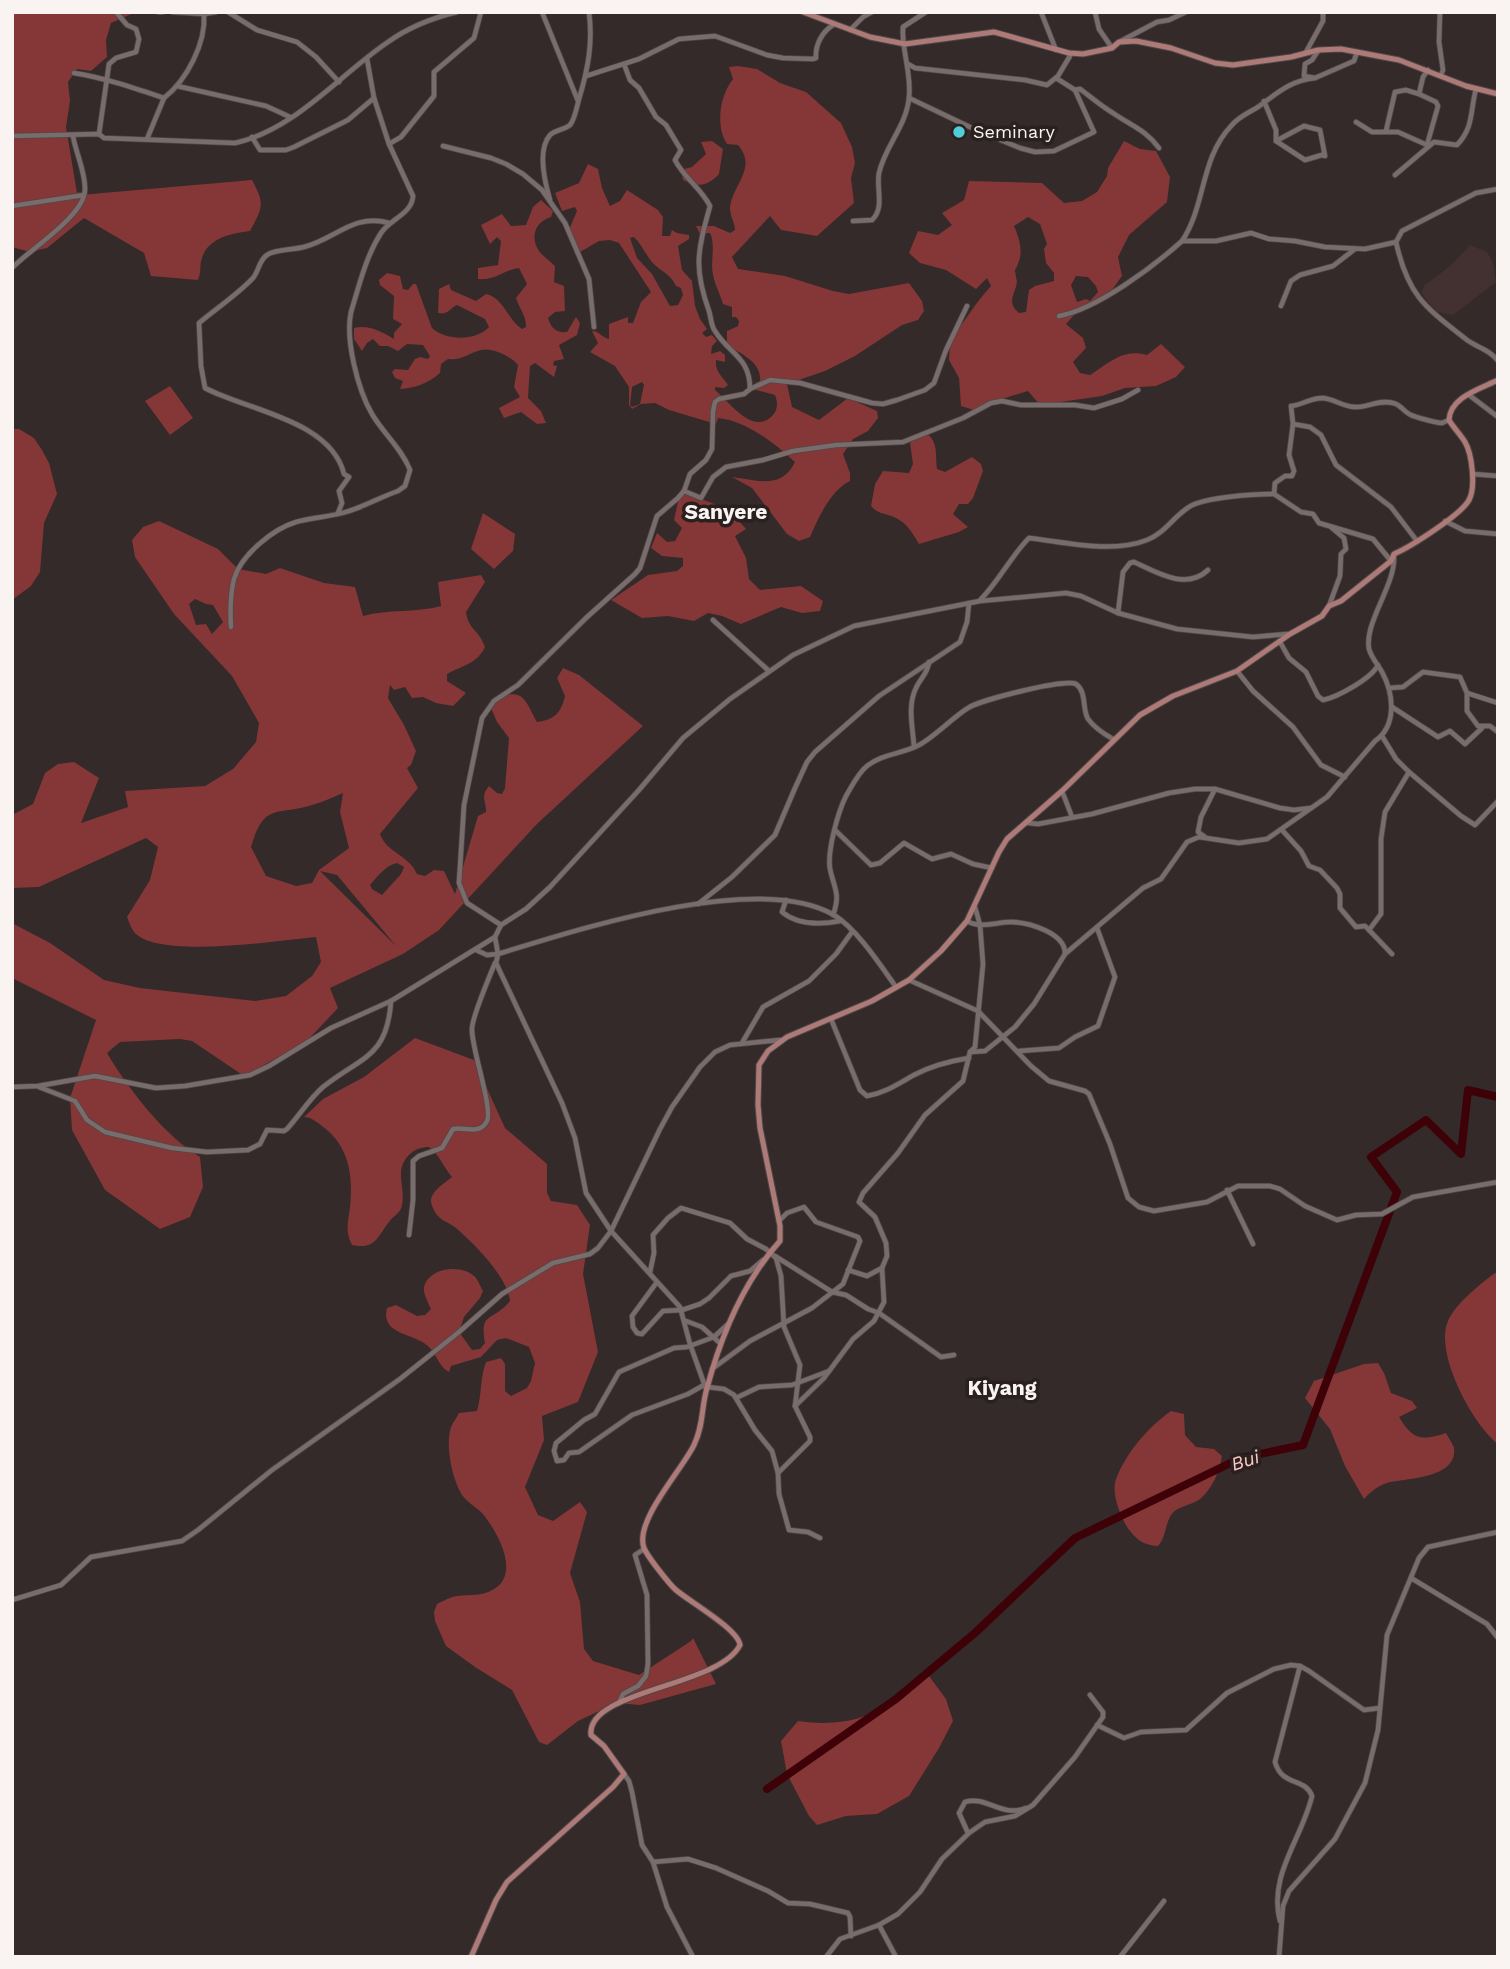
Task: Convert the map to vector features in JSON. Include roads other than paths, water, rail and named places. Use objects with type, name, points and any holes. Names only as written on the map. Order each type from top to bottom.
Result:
[{"type":"main road","points":[[803,12],[870,37],[905,44],[994,32],[1018,37],[1056,51],[1083,54],[1112,48],[1119,42],[1136,41],[1215,63],[1233,65],[1291,57],[1318,50],[1341,49],[1399,60],[1476,89],[1498,94]]},
{"type":"main road","points":[[471,1957],[496,1900],[507,1882],[624,1774],[604,1746],[591,1735],[590,1728],[596,1717],[619,1703],[706,1672],[724,1661],[740,1644],[734,1633],[675,1590],[644,1549],[642,1534],[651,1512],[698,1435],[703,1421],[706,1387],[741,1295],[780,1241],[760,1128],[758,1082],[761,1060],[770,1049],[787,1037],[872,1001],[909,980],[941,951],[967,921],[1007,839],[1028,823],[1140,715],[1153,706],[1237,671],[1290,634],[1322,616],[1329,606],[1342,601],[1391,561],[1394,554],[1445,522],[1469,501],[1472,474],[1465,443],[1449,420],[1453,407],[1469,394],[1498,380]]},
{"type":"street","points":[[172,12],[216,12]]},
{"type":"street","points":[[228,12],[257,30],[297,42],[316,57],[339,82]]},
{"type":"street","points":[[12,136],[99,134],[104,138],[235,143],[263,134],[290,117],[408,29],[457,12]]},
{"type":"street","points":[[389,144],[401,137],[434,96],[433,72],[474,38],[481,12]]},
{"type":"street","points":[[542,12],[579,102]]},
{"type":"street","points":[[551,204],[545,183],[546,143],[551,134],[570,124],[579,102],[586,76],[592,32],[589,12]]},
{"type":"street","points":[[850,30],[862,14],[872,12]]},
{"type":"street","points":[[853,221],[872,220],[879,211],[879,175],[884,157],[903,125],[909,98],[903,27],[926,12]]},
{"type":"street","points":[[1041,12],[1056,51]]},
{"type":"street","points":[[1095,12],[1099,29],[1112,48]]},
{"type":"street","points":[[1119,42],[1157,22],[1186,12]]},
{"type":"street","points":[[1306,52],[1323,21],[1322,12]]},
{"type":"street","points":[[1440,12],[1441,75]]},
{"type":"street","points":[[99,134],[109,64],[116,58],[136,52],[139,39],[136,29],[127,25],[119,13]]},
{"type":"street","points":[[147,139],[164,98],[177,86],[200,43],[205,24],[204,14]]},
{"type":"street","points":[[586,76],[624,64],[679,39],[715,36],[766,55],[813,59],[816,58],[816,51],[826,29],[833,24]]},
{"type":"street","points":[[1315,78],[1304,76],[1304,69],[1305,64],[1312,60],[1318,50]]},
{"type":"street","points":[[1059,316],[1073,313],[1125,285],[1159,262],[1182,241],[1195,216],[1208,162],[1231,125],[1289,85],[1315,78],[1354,61],[1357,52]]},
{"type":"street","points":[[908,64],[915,68],[1025,80],[1047,85],[1056,78],[1070,56],[1069,53]]},
{"type":"street","points":[[231,627],[230,599],[235,576],[252,552],[279,528],[297,521],[338,514],[398,491],[405,486],[410,470],[371,413],[360,384],[350,343],[349,324],[374,246],[388,224],[407,210],[413,196],[389,144],[374,98],[367,59]]},
{"type":"street","points":[[624,64],[630,80],[639,88],[656,117],[666,125],[676,140],[681,150],[675,160],[678,167],[703,192],[710,206],[703,228],[698,263],[700,284],[713,329],[740,357],[750,377],[750,389]]},
{"type":"street","points":[[1419,94],[1427,70]]},
{"type":"street","points":[[74,73],[107,78],[120,85],[164,98]]},
{"type":"street","points":[[909,98],[1020,148],[1045,151],[1069,145],[1094,132],[1075,90],[1056,78]]},
{"type":"street","points":[[177,86],[266,106],[290,117]]},
{"type":"street","points":[[1075,90],[1080,89],[1109,111],[1150,135],[1159,148]]},
{"type":"street","points":[[1356,122],[1372,132],[1398,132],[1427,145],[1434,142],[1457,145],[1470,126],[1476,89]]},
{"type":"street","points":[[1386,132],[1395,92],[1406,90],[1419,94],[1438,104],[1427,145]]},
{"type":"street","points":[[252,137],[260,150],[286,150],[348,120],[374,98]]},
{"type":"street","points":[[1265,101],[1276,130],[1276,141]]},
{"type":"street","points":[[1304,126],[1318,130],[1321,133],[1325,156],[1305,160],[1276,141],[1304,126]]},
{"type":"street","points":[[12,268],[59,228],[84,195],[83,170],[73,136]]},
{"type":"street","points":[[1395,175],[1434,142]]},
{"type":"street","points":[[443,146],[506,164],[542,190],[565,223],[589,279],[594,327]]},
{"type":"street","points":[[1498,189],[1476,193],[1402,231],[1396,242],[1407,281],[1420,300],[1469,341],[1490,351],[1498,361]]},
{"type":"street","points":[[12,206],[84,195]]},
{"type":"street","points":[[338,514],[342,503],[339,491],[349,477],[344,474],[341,463],[325,443],[302,426],[205,388],[199,323],[252,279],[268,253],[307,247],[347,225],[359,222],[379,220],[390,222],[388,224]]},
{"type":"street","points":[[1182,241],[1216,241],[1251,233],[1269,239],[1325,247],[1365,249],[1396,242]]},
{"type":"street","points":[[1282,306],[1291,281],[1300,275],[1333,266],[1356,248]]},
{"type":"street","points":[[501,925],[467,904],[459,883],[464,804],[482,718],[494,701],[518,685],[640,568],[657,516],[684,491],[690,474],[706,460],[712,449],[715,402],[744,394],[770,380],[809,385],[883,404],[925,390],[934,383],[967,306]]},
{"type":"street","points":[[684,491],[701,498],[713,477],[730,466],[793,451],[836,445],[903,442],[991,403],[1009,401],[1021,405],[1075,405],[1094,408],[1122,400],[1138,390]]},
{"type":"street","points":[[1469,394],[1498,418]]},
{"type":"street","points":[[1274,494],[1275,483],[1285,476],[1292,476],[1294,471],[1289,455],[1294,436],[1291,406],[1324,398],[1356,408],[1377,402],[1395,403],[1415,418],[1424,417],[1443,423],[1449,420]]},
{"type":"street","points":[[1293,424],[1310,427],[1321,435],[1336,465],[1391,507],[1417,541]]},
{"type":"street","points":[[1472,474],[1498,476]]},
{"type":"street","points":[[980,601],[992,589],[1022,544],[1029,538],[1094,545],[1146,541],[1164,531],[1189,506],[1249,495],[1274,494],[1291,507],[1313,514],[1319,523],[1373,539],[1391,561]]},
{"type":"street","points":[[1445,522],[1465,530],[1498,534]]},
{"type":"street","points":[[1329,606],[1340,576],[1340,554],[1346,549],[1342,537],[1331,527]]},
{"type":"street","points":[[831,1019],[860,1090],[867,1096],[891,1089],[915,1074],[935,1066],[985,1051],[1004,1037],[1034,1004],[1065,954],[1143,888],[1161,879],[1187,842],[1193,838],[1205,837],[1239,844],[1267,839],[1318,804],[1382,736],[1388,724],[1392,707],[1389,688],[1371,653],[1369,643],[1393,571],[1394,554]]},
{"type":"street","points":[[1118,613],[1123,572],[1130,563],[1134,562],[1159,575],[1189,580],[1202,576],[1208,570]]},
{"type":"street","points":[[12,1087],[38,1086],[95,1076],[156,1088],[250,1075],[331,1028],[391,1001],[476,950],[495,937],[501,925],[527,909],[639,790],[683,738],[793,655],[854,626],[980,601],[1066,593],[1091,600],[1118,613],[1177,629],[1253,637],[1290,634]]},
{"type":"street","points":[[697,904],[732,877],[775,835],[807,762],[815,752],[879,696],[960,642],[969,603]]},
{"type":"street","points":[[713,620],[769,671]]},
{"type":"street","points":[[1280,642],[1289,658],[1306,672],[1318,696],[1323,700],[1347,690],[1378,665]]},
{"type":"street","points":[[915,747],[912,699],[928,670],[929,662]]},
{"type":"street","points":[[1237,671],[1259,697],[1293,727],[1321,765],[1345,777]]},
{"type":"street","points":[[1389,688],[1403,687],[1423,672],[1460,677],[1467,694],[1467,711],[1482,727]]},
{"type":"street","points":[[833,915],[837,894],[830,861],[836,830],[845,798],[865,767],[889,755],[915,747],[978,703],[1015,692],[1069,682],[1082,691],[1090,722],[1113,739]]},
{"type":"street","points":[[1467,694],[1498,703]]},
{"type":"street","points":[[1392,707],[1437,737],[1450,731],[1465,744],[1482,727],[1496,728]]},
{"type":"street","points":[[1382,736],[1396,759],[1409,772],[1436,796],[1475,824],[1498,801]]},
{"type":"street","points":[[1369,930],[1381,914],[1381,839],[1385,812],[1409,772]]},
{"type":"street","points":[[1028,823],[1038,824],[1112,810],[1188,789],[1215,789],[1280,808],[1297,810],[1312,808],[1318,804]]},
{"type":"street","points":[[1205,837],[1198,832],[1201,817],[1215,789]]},
{"type":"street","points":[[1062,791],[1072,817]]},
{"type":"street","points":[[836,830],[871,865],[880,863],[904,843],[932,859],[948,853],[992,869]]},
{"type":"street","points":[[1282,830],[1301,851],[1309,866],[1320,870],[1337,888],[1341,910],[1356,927],[1366,926],[1392,954]]},
{"type":"street","points":[[786,899],[782,912],[796,920],[821,924],[841,921]]},
{"type":"street","points":[[476,950],[487,955],[498,954],[664,909],[697,904],[786,899],[833,915],[841,921],[873,954],[896,987]]},
{"type":"street","points":[[795,1406],[830,1371],[853,1339],[870,1325],[884,1302],[882,1268],[887,1255],[886,1243],[874,1217],[859,1202],[863,1192],[898,1153],[925,1115],[964,1079],[969,1055],[975,1047],[983,975],[975,907]]},
{"type":"street","points":[[967,921],[979,925],[1012,922],[1034,927],[1058,939],[1064,946],[1065,954]]},
{"type":"street","points":[[1018,1051],[1059,1048],[1098,1026],[1115,975],[1097,928]]},
{"type":"street","points":[[742,1043],[762,1007],[809,981],[836,954],[852,932]]},
{"type":"street","points":[[409,1235],[413,1200],[413,1161],[419,1156],[442,1148],[453,1129],[476,1130],[483,1126],[488,1116],[471,1029],[496,963],[498,954],[495,937]]},
{"type":"street","points":[[496,963],[562,1103],[575,1138],[586,1193],[611,1231],[682,1310],[690,1344],[706,1387]]},
{"type":"street","points":[[909,980],[978,1011],[1049,1081],[1085,1090],[1093,1099],[1128,1198],[1133,1203],[1154,1211],[1208,1202],[1227,1190],[1248,1186],[1280,1188],[1305,1206],[1337,1220],[1356,1215],[1382,1214],[1413,1197],[1498,1182]]},
{"type":"street","points":[[38,1086],[75,1101],[88,1120],[111,1134],[190,1151],[248,1150],[260,1144],[267,1130],[287,1129],[324,1086],[356,1065],[377,1046],[389,1025],[391,1001]]},
{"type":"street","points":[[12,1600],[61,1584],[91,1557],[182,1541],[272,1470],[400,1379],[502,1294],[553,1263],[590,1254],[611,1231],[672,1107],[700,1067],[715,1052],[730,1045],[776,1042],[787,1037]]},
{"type":"street","points":[[1227,1190],[1253,1244]]},
{"type":"street","points":[[712,1369],[750,1341],[812,1308],[843,1284],[860,1241],[858,1237],[816,1223],[804,1207],[787,1213],[778,1221]]},
{"type":"street","points":[[650,1273],[654,1253],[653,1235],[681,1208],[730,1223],[747,1239],[769,1253],[832,1292],[846,1295],[879,1313],[942,1357],[954,1355]]},
{"type":"street","points":[[657,1282],[632,1315],[637,1333],[642,1334],[663,1311],[682,1310],[706,1301],[731,1276],[750,1272],[769,1253]]},
{"type":"street","points":[[769,1253],[776,1258],[782,1276],[785,1318],[783,1324],[800,1365],[795,1406],[810,1441],[778,1473]]},
{"type":"street","points":[[848,1270],[867,1276],[882,1268]]},
{"type":"street","points":[[733,1315],[726,1327],[714,1337],[684,1348],[674,1348],[619,1372],[595,1414],[556,1443],[554,1451],[557,1461],[564,1460],[569,1453],[579,1452],[632,1415],[706,1387],[732,1392],[755,1430],[772,1451],[778,1473],[779,1494],[789,1530],[808,1532],[820,1538]]},
{"type":"street","points":[[685,1321],[702,1326],[722,1344]]},
{"type":"street","points":[[719,1354],[726,1359]]},
{"type":"street","points":[[736,1398],[759,1387],[797,1384],[830,1371]]},
{"type":"street","points":[[1279,1957],[1283,1906],[1289,1891],[1335,1839],[1365,1783],[1378,1730],[1387,1634],[1419,1558],[1428,1547],[1498,1532]]},
{"type":"street","points":[[619,1703],[623,1694],[638,1686],[646,1676],[648,1664],[647,1595],[635,1555],[644,1549]]},
{"type":"street","points":[[1411,1577],[1487,1624],[1498,1638]]},
{"type":"street","points":[[1097,1725],[1124,1738],[1141,1732],[1181,1732],[1191,1727],[1234,1689],[1274,1669],[1292,1665],[1300,1666],[1364,1710],[1380,1708]]},
{"type":"street","points":[[1282,1927],[1276,1904],[1278,1884],[1312,1796],[1307,1788],[1282,1777],[1275,1762],[1300,1666]]},
{"type":"street","points":[[826,1957],[835,1942],[879,1925],[910,1903],[942,1859],[969,1833],[985,1822],[1015,1816],[1033,1805],[1074,1758],[1104,1715],[1090,1695]]},
{"type":"street","points":[[624,1774],[632,1792],[640,1838],[653,1862],[667,1908],[693,1957]]},
{"type":"street","points":[[969,1833],[964,1828],[960,1813],[965,1802],[974,1800],[1008,1812],[1017,1812],[1033,1805]]},
{"type":"street","points":[[653,1862],[688,1859],[727,1872],[788,1903],[848,1913],[851,1936]]},
{"type":"street","points":[[1120,1957],[1164,1901]]},
{"type":"street","points":[[879,1925],[896,1957]]},
{"type":"waterway","name":"Bui","points":[[767,1789],[896,1699],[976,1632],[1075,1538],[1241,1458],[1303,1445],[1397,1192],[1371,1157],[1426,1120],[1461,1154],[1468,1090],[1498,1097]]},
{"type":"place","name":"Seminary","points":[[959,132]]},
{"type":"district","name":"Sanyere","points":[[726,512]]},
{"type":"district","name":"Kiyang","points":[[1002,1388]]}]
